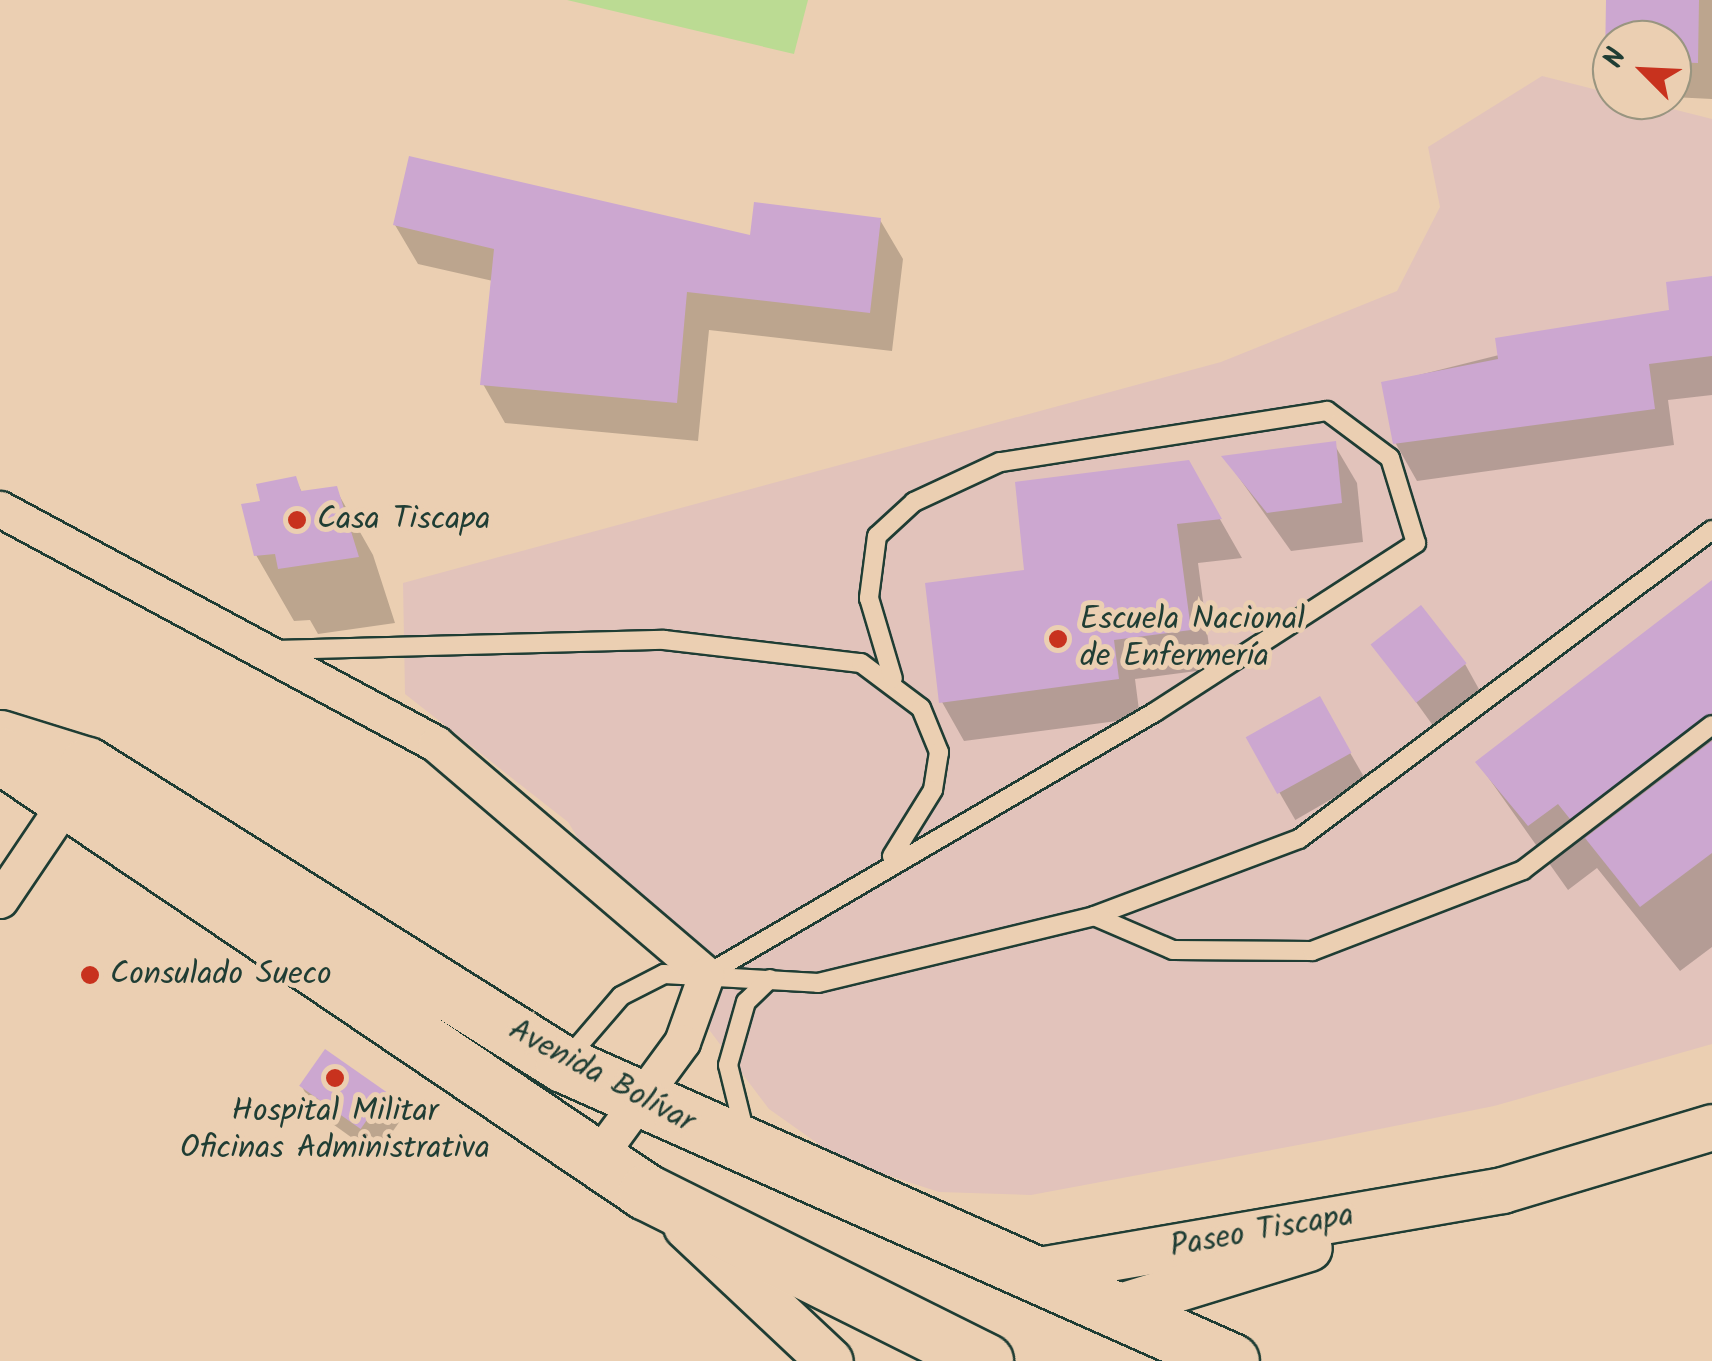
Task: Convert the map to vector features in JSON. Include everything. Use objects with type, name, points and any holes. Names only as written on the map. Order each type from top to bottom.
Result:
[{"type":"highway","name":"Avenida Bolívar","points":[[0,738],[87,765],[563,1064],[749,1154],[1231,1361]]},
{"type":"highway","name":"Avenida Bolívar","points":[[0,755],[64,805],[646,1192],[985,1361]]},
{"type":"highway","points":[[64,805],[94,790],[170,835],[219,848]]},
{"type":"street","points":[[0,509],[436,744],[706,975],[682,1042],[596,1159]]},
{"type":"street","points":[[0,900],[64,805]]},
{"type":"street","name":"Paseo Tiscapa","points":[[1107,1310],[1712,1128]]},
{"type":"street","name":"Paseo Tiscapa","points":[[1022,1273],[1502,1190]]},
{"type":"street","points":[[646,1192],[830,1361]]},
{"type":"lane","points":[[706,975],[885,864],[1155,712],[1416,543],[1390,458],[1327,411],[1000,462],[914,502],[877,536],[869,598],[893,678],[921,708],[940,752],[916,828],[885,864]]},
{"type":"lane","points":[[563,1064],[622,996],[664,974],[818,984],[904,967],[1094,916],[1299,839],[1712,530]]},
{"type":"lane","points":[[266,650],[664,640],[795,649],[893,678]]},
{"type":"lane","points":[[1094,916],[1173,950],[1312,950],[1523,870],[1712,725]]},
{"type":"lane","points":[[749,1154],[728,1065],[746,1002],[770,980]]},
{"type":"shaded area","name":"Escuela Nacional de Enfermería","points":[[1542,76],[1592,89],[1592,120],[1692,120],[1692,114],[1712,119],[1712,1044],[1494,1106],[1031,1195],[939,1192],[841,1160],[769,1109],[639,937],[568,822],[405,694],[403,583],[1221,362],[1397,291],[1440,207],[1428,147]]},
{"type":"green space","points":[[567,0],[808,0],[794,54]]},
{"type":"building","points":[[1606,0],[1699,0],[1698,63],[1692,63],[1692,20],[1606,20]]},
{"type":"building","points":[[409,156],[750,235],[754,202],[881,218],[870,313],[687,292],[677,403],[480,385],[494,249],[393,225]]},
{"type":"building","points":[[1712,276],[1712,356],[1649,364],[1655,409],[1393,444],[1381,382],[1498,359],[1495,338],[1669,310],[1666,282]]},
{"type":"building","points":[[1336,441],[1342,503],[1267,513],[1221,456]]},
{"type":"building","points":[[1189,460],[1222,519],[1177,524],[1191,630],[1114,640],[1119,679],[939,703],[925,583],[1024,570],[1015,482]]},
{"type":"building","points":[[296,476],[301,491],[337,486],[359,557],[278,569],[275,554],[254,556],[241,504],[260,501],[256,484]]},
{"type":"building","points":[[1712,580],[1712,713],[1570,819],[1558,804],[1528,826],[1475,762]]},
{"type":"building","points":[[1421,605],[1467,663],[1416,703],[1371,644]]},
{"type":"building","points":[[1320,696],[1352,753],[1277,794],[1246,737]]},
{"type":"building","points":[[1712,741],[1712,853],[1640,907],[1585,838]]},
{"type":"building","name":"Hospital Militar Oficinas Administrativa","points":[[325,1049],[386,1092],[361,1129],[299,1086]]},
{"type":"place","name":"Casa Tiscapa","points":[[297,520]]},
{"type":"place","name":"Escuela Nacional de Enfermería","points":[[1058,639]]},
{"type":"place","name":"Consulado Sueco","points":[[90,975]]},
{"type":"place","name":"Hospital Militar Oficinas Administrativa","points":[[335,1078]]}]
